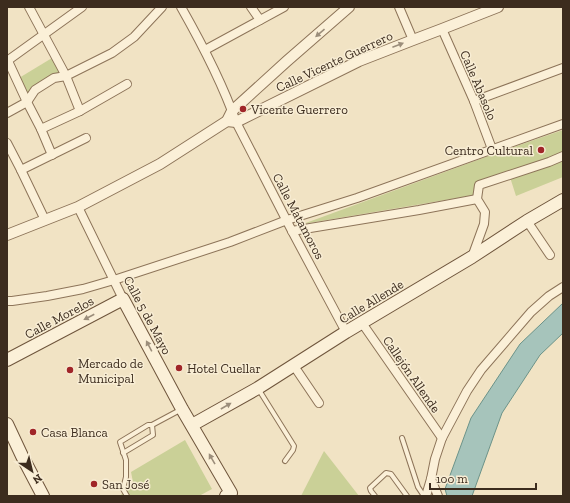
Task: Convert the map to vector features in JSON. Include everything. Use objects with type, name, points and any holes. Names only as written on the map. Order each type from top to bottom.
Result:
[{"type":"main road","name":"Calle Allende","points":[[192,425],[258,388],[346,332],[472,257],[563,200]]},
{"type":"main road","name":"Calle Morelos","points":[[7,360],[123,299]]},
{"type":"main road","name":"Calle 5 de Mayo","points":[[123,299],[230,495]]},
{"type":"main road","points":[[7,424],[43,496]]},
{"type":"street","points":[[28,7],[66,76],[80,110]]},
{"type":"street","points":[[52,155],[7,61],[82,7]]},
{"type":"street","points":[[7,113],[27,102],[35,90],[54,78],[66,76],[112,53],[134,37],[162,7]]},
{"type":"street","points":[[180,7],[205,50],[232,111],[232,122]]},
{"type":"street","points":[[252,7],[260,20]]},
{"type":"street","points":[[205,50],[284,7]]},
{"type":"street","points":[[232,111],[349,7]]},
{"type":"street","points":[[399,7],[413,40]]},
{"type":"street","name":"Calle Vicente Guerrero","points":[[7,235],[78,207],[160,164],[232,122],[359,60],[442,30],[498,7]]},
{"type":"street","name":"Calle Abasolo","points":[[442,30],[474,101],[492,149]]},
{"type":"street","points":[[474,101],[563,68]]},
{"type":"street","points":[[41,130],[127,84]]},
{"type":"street","name":"Calle Matamoros","points":[[232,122],[287,220],[346,332]]},
{"type":"street","points":[[7,301],[83,290],[230,242],[287,220],[357,198],[563,124]]},
{"type":"street","points":[[21,170],[86,138]]},
{"type":"street","points":[[7,143],[45,220]]},
{"type":"street","points":[[472,257],[484,224],[485,212],[477,199],[479,185],[550,162],[563,156]]},
{"type":"street","points":[[292,231],[477,199]]},
{"type":"street","name":"Calle 5 de Mayo","points":[[78,207],[123,299]]},
{"type":"street","points":[[528,221],[550,255]]},
{"type":"street","points":[[425,496],[442,438],[467,391],[481,370],[531,312],[549,296],[563,287]]},
{"type":"street","name":"Callejón Allende","points":[[362,323],[442,438]]},
{"type":"street","points":[[294,366],[319,403]]},
{"type":"street","points":[[431,479],[438,496]]},
{"type":"lane","points":[[258,388],[294,446],[294,450],[284,461]]},
{"type":"lane","points":[[127,496],[123,489],[126,477],[126,460],[120,442],[148,425],[152,425],[182,409]]},
{"type":"lane","points":[[123,453],[153,435],[152,425]]},
{"type":"lane","points":[[402,438],[418,487],[425,496]]},
{"type":"lane","points":[[375,496],[371,492],[370,488],[386,473],[391,474],[407,496]]},
{"type":"green space","points":[[52,58],[61,74],[28,96],[19,78]]},
{"type":"green space","points":[[563,130],[563,177],[516,196],[509,174],[477,184],[475,195],[303,224],[502,151]]},
{"type":"green space","points":[[185,440],[212,489],[199,496],[120,496],[133,482],[131,472]]},
{"type":"green space","points":[[324,451],[359,496],[301,496]]},
{"type":"water","points":[[563,303],[563,333],[540,355],[502,413],[472,496],[447,496],[445,489],[471,418],[520,344]]},
{"type":"place","name":"Vicente Guerrero","points":[[243,109]]},
{"type":"place","name":"Centro Cultural","points":[[541,150]]},
{"type":"place","name":"Hotel Cuellar","points":[[179,368]]},
{"type":"place","name":"Mercado de Municipal","points":[[70,370]]},
{"type":"place","name":"Casa Blanca","points":[[33,432]]},
{"type":"place","name":"San José","points":[[94,484]]}]
